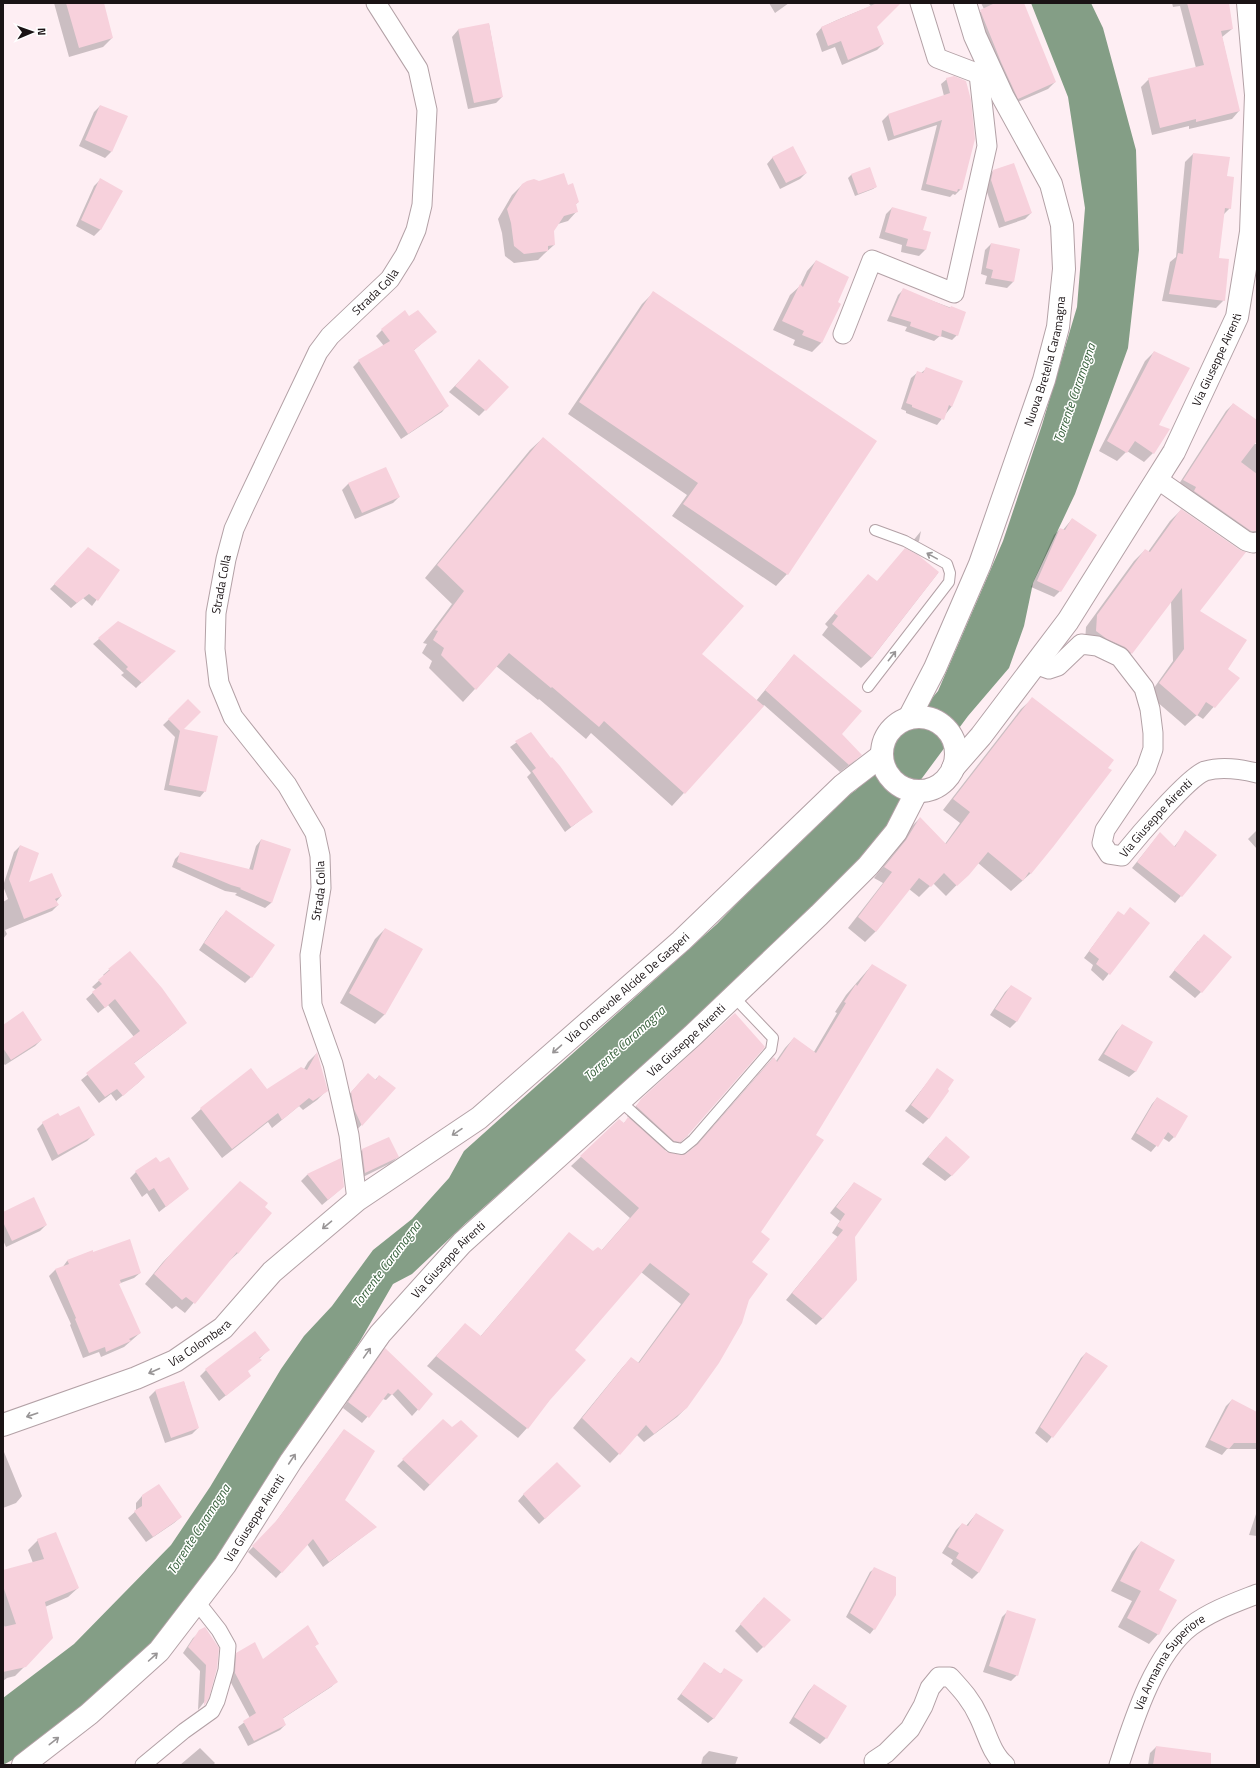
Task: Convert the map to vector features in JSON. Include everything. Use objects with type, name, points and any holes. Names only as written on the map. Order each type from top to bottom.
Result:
[{"type":"main road","name":"Nuova Bretella Caramagna","points":[[909,718],[935,668],[980,564],[1044,380],[1058,328],[1064,269],[1064,247],[1058,204],[1051,184],[1003,97],[985,71],[965,3]]},
{"type":"main road","name":"Via Giuseppe Airenti","points":[[953,768],[981,736],[1068,621],[1174,452],[1237,317],[1254,231],[1256,95],[1248,3]]},
{"type":"main road","points":[[917,717],[933,719],[943,726],[952,738],[955,745],[956,757],[953,768],[947,778],[939,786],[928,790],[906,790],[896,784],[883,767],[881,756],[883,743],[889,732],[898,723],[909,718],[917,717]]},
{"type":"main road","points":[[952,738],[981,736]]},
{"type":"main road","name":"Via Onorevole Alcide De Gasperi","points":[[357,1200],[479,1118],[681,941],[843,785],[881,756]]},
{"type":"main road","name":"Via Giuseppe Airenti","points":[[23,1765],[89,1714],[159,1651],[225,1565],[291,1461],[380,1334],[462,1243],[734,997],[868,866],[896,832],[917,791]]},
{"type":"main road","name":"Via Colombera","points":[[3,1425],[136,1378],[175,1361],[223,1328],[272,1272],[357,1200]]},
{"type":"street","name":"Strada Colla","points":[[357,1200],[349,1135],[334,1064],[312,1005],[310,955],[321,888],[320,856],[315,833],[287,786],[233,717],[219,683],[216,642],[216,613],[226,558],[234,529],[318,352],[330,336],[390,279],[405,255],[416,230],[422,205],[427,110],[418,69],[376,3]]},
{"type":"street","points":[[843,334],[872,260],[954,293],[987,146],[985,71],[937,58],[920,3]]},
{"type":"street","points":[[1157,479],[1246,541],[1253,543],[1257,542]]},
{"type":"street","name":"Via Giuseppe Airenti","points":[[1035,664],[1049,669],[1058,666],[1081,644],[1097,646],[1120,658],[1144,688],[1150,709],[1153,749],[1146,769],[1105,830],[1102,843],[1109,854],[1122,856],[1138,836],[1182,790],[1204,772],[1220,769],[1241,769],[1257,773]]},
{"type":"street","name":"Via Armanna Superiore","points":[[1119,1765],[1141,1704],[1166,1654],[1190,1627],[1202,1618],[1222,1607],[1257,1594]]},
{"type":"street","points":[[143,1765],[184,1731],[212,1711],[218,1701],[226,1670],[228,1646],[197,1602]]},
{"type":"street","points":[[874,1762],[886,1753],[910,1729],[923,1706],[930,1688],[938,1677],[950,1677],[967,1695],[979,1716],[990,1745],[1005,1765]]},
{"type":"lane","points":[[868,687],[949,582],[950,573],[947,564],[905,541],[875,530]]},
{"type":"lane","points":[[620,1101],[671,1147],[682,1149],[693,1140],[770,1050],[773,1038],[734,997]]},
{"type":"water","name":"Torrente Caramagna","points":[[1031,3],[1091,3],[1103,28],[1136,150],[1139,250],[1128,348],[1075,494],[1033,583],[1024,626],[1009,668],[968,716],[891,820],[844,879],[752,970],[466,1223],[412,1274],[393,1284],[360,1341],[201,1582],[149,1646],[92,1700],[25,1753],[3,1765],[3,1698],[74,1644],[171,1545],[210,1487],[281,1369],[304,1336],[332,1306],[373,1250],[412,1219],[449,1178],[464,1151],[717,924],[829,809],[856,790],[938,691],[1003,541],[1042,425],[1077,307],[1085,208],[1068,97]]},
{"type":"building","points":[[66,3],[104,3],[113,38],[79,48]]},
{"type":"building","points":[[877,3],[901,3],[877,27],[884,44],[848,60],[841,41],[828,46],[821,27]]},
{"type":"building","points":[[995,3],[1024,3],[1056,82],[1018,99],[980,10]]},
{"type":"building","points":[[1187,3],[1229,3],[1233,29],[1221,31],[1240,111],[1196,122],[1196,119],[1160,128],[1148,78],[1204,65]]},
{"type":"building","points":[[489,23],[503,97],[474,103],[458,29]]},
{"type":"building","points":[[954,76],[966,81],[971,100],[975,139],[962,190],[958,189],[957,192],[926,184],[942,120],[894,136],[888,114],[950,93],[946,78]]},
{"type":"building","points":[[100,105],[128,116],[112,152],[85,140]]},
{"type":"building","points":[[793,146],[807,173],[786,183],[772,157]]},
{"type":"building","points":[[1193,153],[1230,157],[1227,176],[1234,177],[1231,209],[1225,208],[1219,258],[1229,259],[1225,301],[1169,294],[1178,253],[1183,254]]},
{"type":"building","points":[[1014,163],[1032,213],[1005,222],[991,180],[993,170]]},
{"type":"building","points":[[870,167],[877,187],[858,194],[851,174]]},
{"type":"building","points":[[564,173],[568,185],[573,183],[579,202],[576,204],[578,212],[564,216],[554,231],[555,245],[548,246],[548,251],[524,254],[514,246],[511,223],[507,209],[522,184],[534,179],[539,181]]},
{"type":"building","points":[[100,178],[123,191],[101,230],[81,220]]},
{"type":"building","points":[[892,207],[927,217],[923,230],[931,232],[926,250],[906,246],[908,239],[885,232]]},
{"type":"building","points":[[991,243],[1020,249],[1014,282],[991,278],[993,270],[986,268]]},
{"type":"building","points":[[816,260],[849,277],[838,302],[841,304],[822,343],[802,335],[804,331],[782,321],[800,284],[803,287]]},
{"type":"building","points":[[903,288],[950,308],[951,306],[966,312],[958,336],[942,330],[941,337],[910,326],[911,322],[891,316]]},
{"type":"building","points":[[653,291],[877,441],[788,575],[683,504],[698,483],[579,402]]},
{"type":"building","points":[[405,310],[409,316],[418,310],[437,332],[414,350],[449,406],[408,434],[358,360],[390,341],[381,329]]},
{"type":"building","points":[[1154,351],[1190,368],[1159,425],[1170,429],[1154,454],[1135,441],[1127,453],[1107,441]]},
{"type":"building","points":[[479,359],[509,387],[486,411],[455,386]]},
{"type":"building","points":[[926,367],[963,381],[952,407],[949,405],[944,420],[912,407],[912,405],[906,403],[917,371],[923,373]]},
{"type":"building","points":[[1233,403],[1257,420],[1257,441],[1241,462],[1257,474],[1257,531],[1251,531],[1194,491],[1196,487],[1183,480]]},
{"type":"building","points":[[543,437],[744,606],[702,654],[764,706],[685,794],[604,721],[599,727],[509,653],[476,690],[441,655],[444,648],[433,640],[438,631],[435,630],[464,591],[437,565]]},
{"type":"building","points":[[386,467],[400,497],[362,513],[348,483]]},
{"type":"building","points":[[1181,509],[1240,550],[1246,552],[1200,611],[1247,640],[1228,669],[1240,678],[1215,708],[1206,702],[1197,716],[1159,683],[1184,649],[1182,588],[1132,654],[1125,647],[1107,639],[1096,631],[1097,615],[1145,549],[1150,552]]},
{"type":"building","points":[[1072,518],[1097,535],[1061,592],[1037,581],[1060,528],[1065,530]]},
{"type":"building","points":[[88,547],[120,570],[98,601],[89,594],[77,603],[54,584]]},
{"type":"building","points":[[905,548],[918,555],[939,572],[872,658],[832,624],[838,616],[834,613],[868,574],[877,581]]},
{"type":"building","points":[[118,621],[176,651],[142,683],[126,669],[128,667],[98,638]]},
{"type":"building","points":[[794,654],[862,711],[842,734],[862,755],[849,765],[765,690]]},
{"type":"building","points":[[1032,697],[1114,760],[1108,768],[1112,770],[1053,847],[1031,874],[1029,872],[1023,881],[988,852],[969,875],[957,886],[944,873],[931,887],[919,878],[876,932],[858,917],[892,872],[884,867],[906,840],[920,817],[946,844],[970,812],[953,799]]},
{"type":"building","points":[[188,699],[201,712],[184,729],[218,736],[206,792],[169,785],[180,731],[168,719]]},
{"type":"building","points":[[531,732],[551,758],[552,757],[560,766],[593,812],[571,827],[532,771],[536,768],[515,741]]},
{"type":"building","points":[[1185,830],[1217,855],[1182,897],[1137,862],[1160,832],[1175,847]]},
{"type":"building","points":[[261,839],[291,849],[272,903],[240,889],[241,888],[177,862],[180,852],[253,870]]},
{"type":"building","points":[[20,845],[39,853],[29,882],[52,873],[62,896],[55,899],[59,905],[24,919],[9,879]]},
{"type":"building","points":[[1130,907],[1150,923],[1110,975],[1096,964],[1099,959],[1089,951],[1118,911],[1124,915]]},
{"type":"building","points":[[226,910],[275,945],[252,978],[204,943]]},
{"type":"building","points":[[385,928],[423,949],[385,1015],[349,993]]},
{"type":"building","points":[[1204,934],[1232,957],[1202,993],[1174,970]]},
{"type":"building","points":[[130,951],[162,988],[187,1023],[134,1063],[145,1077],[123,1096],[117,1089],[105,1097],[86,1073],[140,1031],[115,999],[105,1008],[92,992],[102,984],[98,980],[110,970],[108,969]]},
{"type":"building","points":[[872,964],[907,985],[816,1135],[824,1140],[761,1232],[770,1239],[752,1262],[768,1274],[749,1300],[742,1323],[719,1363],[687,1408],[654,1434],[646,1425],[620,1455],[582,1418],[631,1357],[639,1363],[690,1294],[650,1263],[575,1350],[586,1360],[550,1400],[528,1429],[436,1356],[465,1323],[481,1336],[569,1232],[593,1251],[598,1247],[602,1250],[639,1208],[580,1156],[619,1119],[624,1123],[628,1117],[667,1152],[681,1155],[686,1154],[698,1144],[774,1057],[777,1062],[794,1037],[816,1053],[846,1003],[844,1002]]},
{"type":"building","points":[[1011,985],[1032,998],[1017,1022],[995,1009]]},
{"type":"building","points":[[23,1011],[42,1040],[11,1060],[3,1048],[3,1025]]},
{"type":"building","points":[[735,1013],[765,1047],[688,1135],[680,1142],[674,1141],[636,1106],[641,1099]]},
{"type":"building","points":[[1122,1024],[1153,1042],[1136,1072],[1104,1054]]},
{"type":"building","points":[[317,1052],[328,1091],[313,1101],[309,1098],[282,1120],[278,1113],[232,1149],[200,1108],[251,1068],[267,1089],[301,1067],[307,1070]]},
{"type":"building","points":[[937,1068],[954,1080],[948,1089],[949,1091],[929,1119],[911,1105]]},
{"type":"building","points":[[368,1073],[376,1080],[379,1075],[396,1088],[362,1126],[354,1109],[351,1092]]},
{"type":"building","points":[[1157,1097],[1188,1116],[1175,1138],[1168,1132],[1158,1147],[1136,1133]]},
{"type":"building","points":[[79,1106],[95,1135],[58,1155],[42,1122],[58,1113],[60,1116]]},
{"type":"building","points":[[946,1136],[970,1157],[952,1176],[928,1157]]},
{"type":"building","points":[[389,1137],[399,1157],[365,1173],[362,1149]]},
{"type":"building","points":[[156,1157],[160,1162],[169,1157],[189,1189],[166,1207],[154,1188],[149,1191],[135,1171]]},
{"type":"building","points":[[341,1158],[344,1187],[328,1200],[307,1174]]},
{"type":"building","points":[[240,1181],[268,1203],[265,1207],[272,1213],[238,1254],[237,1252],[195,1304],[186,1297],[182,1300],[154,1274],[173,1251]]},
{"type":"building","points":[[854,1182],[882,1199],[855,1237],[857,1280],[823,1319],[792,1293],[843,1230],[837,1226],[845,1214],[836,1207]]},
{"type":"building","points":[[34,1197],[47,1225],[12,1241],[3,1222],[3,1212]]},
{"type":"building","points":[[130,1239],[141,1273],[120,1280],[121,1283],[119,1284],[141,1333],[129,1339],[131,1341],[106,1352],[105,1347],[89,1353],[55,1269],[69,1264],[67,1260],[93,1250],[93,1252]]},
{"type":"building","points":[[255,1331],[270,1350],[259,1358],[262,1360],[248,1371],[251,1376],[226,1396],[205,1369]]},
{"type":"building","points":[[385,1348],[433,1394],[419,1411],[398,1389],[392,1395],[388,1393],[369,1418],[348,1402]]},
{"type":"building","points":[[1086,1352],[1108,1366],[1053,1438],[1040,1427]]},
{"type":"building","points":[[184,1381],[199,1428],[171,1438],[155,1390]]},
{"type":"building","points":[[1232,1399],[1257,1412],[1257,1443],[1234,1443],[1229,1449],[1210,1440]]},
{"type":"building","points":[[443,1419],[452,1427],[461,1420],[478,1436],[430,1485],[402,1459]]},
{"type":"building","points":[[344,1429],[375,1451],[345,1500],[377,1527],[329,1562],[313,1539],[282,1573],[252,1546],[277,1520]]},
{"type":"building","points":[[557,1462],[581,1486],[545,1519],[523,1494]]},
{"type":"building","points":[[159,1484],[182,1517],[153,1537],[134,1511],[142,1506],[142,1495]]},
{"type":"building","points":[[976,1513],[1004,1530],[979,1573],[956,1558],[959,1553],[948,1547],[962,1523],[968,1526]]},
{"type":"building","points":[[56,1532],[79,1588],[45,1602],[53,1638],[26,1667],[3,1672],[3,1627],[16,1624],[3,1586],[3,1570],[44,1559],[37,1539]]},
{"type":"building","points":[[1141,1541],[1175,1560],[1159,1590],[1177,1600],[1159,1635],[1127,1618],[1141,1591],[1120,1581]]},
{"type":"building","points":[[874,1567],[896,1577],[896,1595],[875,1630],[850,1613]]},
{"type":"building","points":[[764,1597],[791,1620],[764,1648],[740,1624]]},
{"type":"building","points":[[1007,1610],[1036,1619],[1018,1676],[989,1666]]},
{"type":"building","points":[[308,1625],[319,1644],[315,1646],[338,1682],[283,1718],[286,1725],[254,1741],[243,1721],[256,1713],[235,1673],[236,1653],[255,1642],[263,1659]]},
{"type":"building","points":[[205,1627],[219,1648],[217,1668],[209,1698],[204,1706],[206,1665],[188,1647],[199,1630]]},
{"type":"building","points":[[704,1662],[721,1674],[724,1668],[743,1680],[714,1719],[681,1694]]},
{"type":"building","points":[[814,1684],[847,1706],[827,1739],[794,1717]]},
{"type":"building","points":[[1156,1746],[1211,1753],[1211,1765],[1153,1765]]}]
